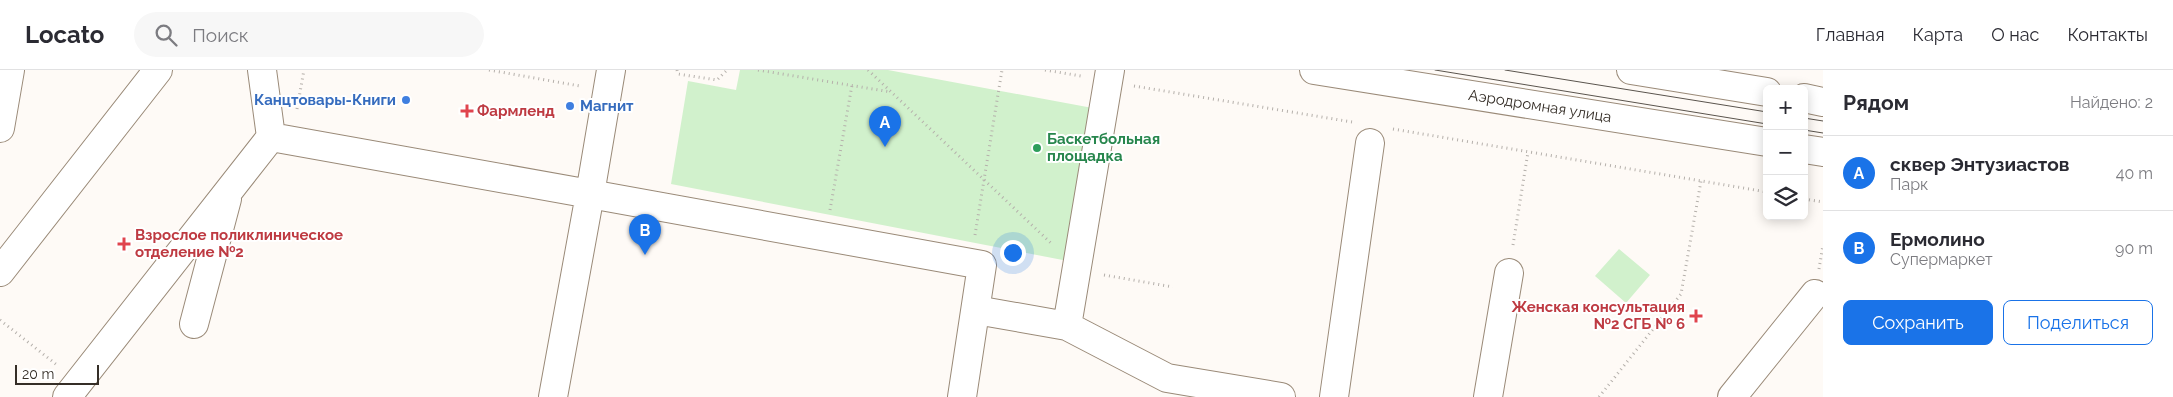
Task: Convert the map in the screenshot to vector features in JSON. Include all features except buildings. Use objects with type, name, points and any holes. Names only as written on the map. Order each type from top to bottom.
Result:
[{"type":"main road","points":[[0,128],[10,70]]},
{"type":"main road","points":[[0,272],[158,70]]},
{"type":"main road","points":[[262,70],[282,138]]},
{"type":"main road","name":"Аэродромная улица","points":[[1314,70],[1763,141]]},
{"type":"main road","points":[[1631,70],[1763,91]]},
{"type":"main road","points":[[1067,326],[1109,75]]},
{"type":"main road","points":[[553,397],[609,81]]},
{"type":"main road","points":[[1808,99],[1823,102]]},
{"type":"main road","points":[[1334,397],[1374,132]]},
{"type":"main road","points":[[73,390],[230,188],[282,138]]},
{"type":"main road","points":[[282,138],[982,265],[962,397]]},
{"type":"main road","points":[[1808,149],[1823,152]]},
{"type":"main road","points":[[194,324],[230,188]]},
{"type":"main road","points":[[1488,397],[1508,273]]},
{"type":"main road","points":[[1732,397],[1815,294]]},
{"type":"main road","points":[[976,310],[1067,326],[1165,388],[1281,397]]},
{"type":"path","points":[[282,138],[304,70]]},
{"type":"path","points":[[490,70],[609,81]]},
{"type":"path","points":[[677,70],[678,74],[717,80],[728,70]]},
{"type":"path","points":[[758,70],[891,92]]},
{"type":"path","points":[[868,70],[1077,268],[1172,287]]},
{"type":"path","points":[[970,263],[1002,70]]},
{"type":"path","points":[[1045,70],[1109,75],[1374,132],[1528,152],[1763,191]]},
{"type":"path","points":[[826,237],[852,85]]},
{"type":"path","points":[[1508,273],[1528,152]]},
{"type":"path","points":[[1599,397],[1681,294],[1701,181]]},
{"type":"path","points":[[1808,200],[1823,202]]},
{"type":"path","points":[[0,320],[73,390]]},
{"type":"green space","points":[[740,70],[888,70],[1098,109],[1073,262],[671,184],[688,81],[736,90]]},
{"type":"green space","points":[[1619,249],[1650,275],[1626,303],[1595,276]]},
{"type":"tram line","points":[[1435,70],[1763,123]]},
{"type":"tram line","points":[[1505,70],[1763,111]]},
{"type":"tram line","points":[[1808,119],[1823,121]]},
{"type":"tram line","points":[[1808,131],[1823,133]]},
{"type":"place","name":"Канцтовары-Книги","points":[[406,100]]},
{"type":"place","name":"Магнит","points":[[570,106]]},
{"type":"place","name":"Фармленд","points":[[467,111]]},
{"type":"place","name":"сквер Энтузиастов","points":[[885,147]]},
{"type":"place","name":"Баскетбольная площадка","points":[[1037,148]]},
{"type":"place","name":"Взрослое поликлиническое отделение №2","points":[[124,244]]},
{"type":"place","name":"Ермолино","points":[[645,255]]},
{"type":"place","name":"Женская консультация №2 СГБ № 6","points":[[1696,316]]}]
